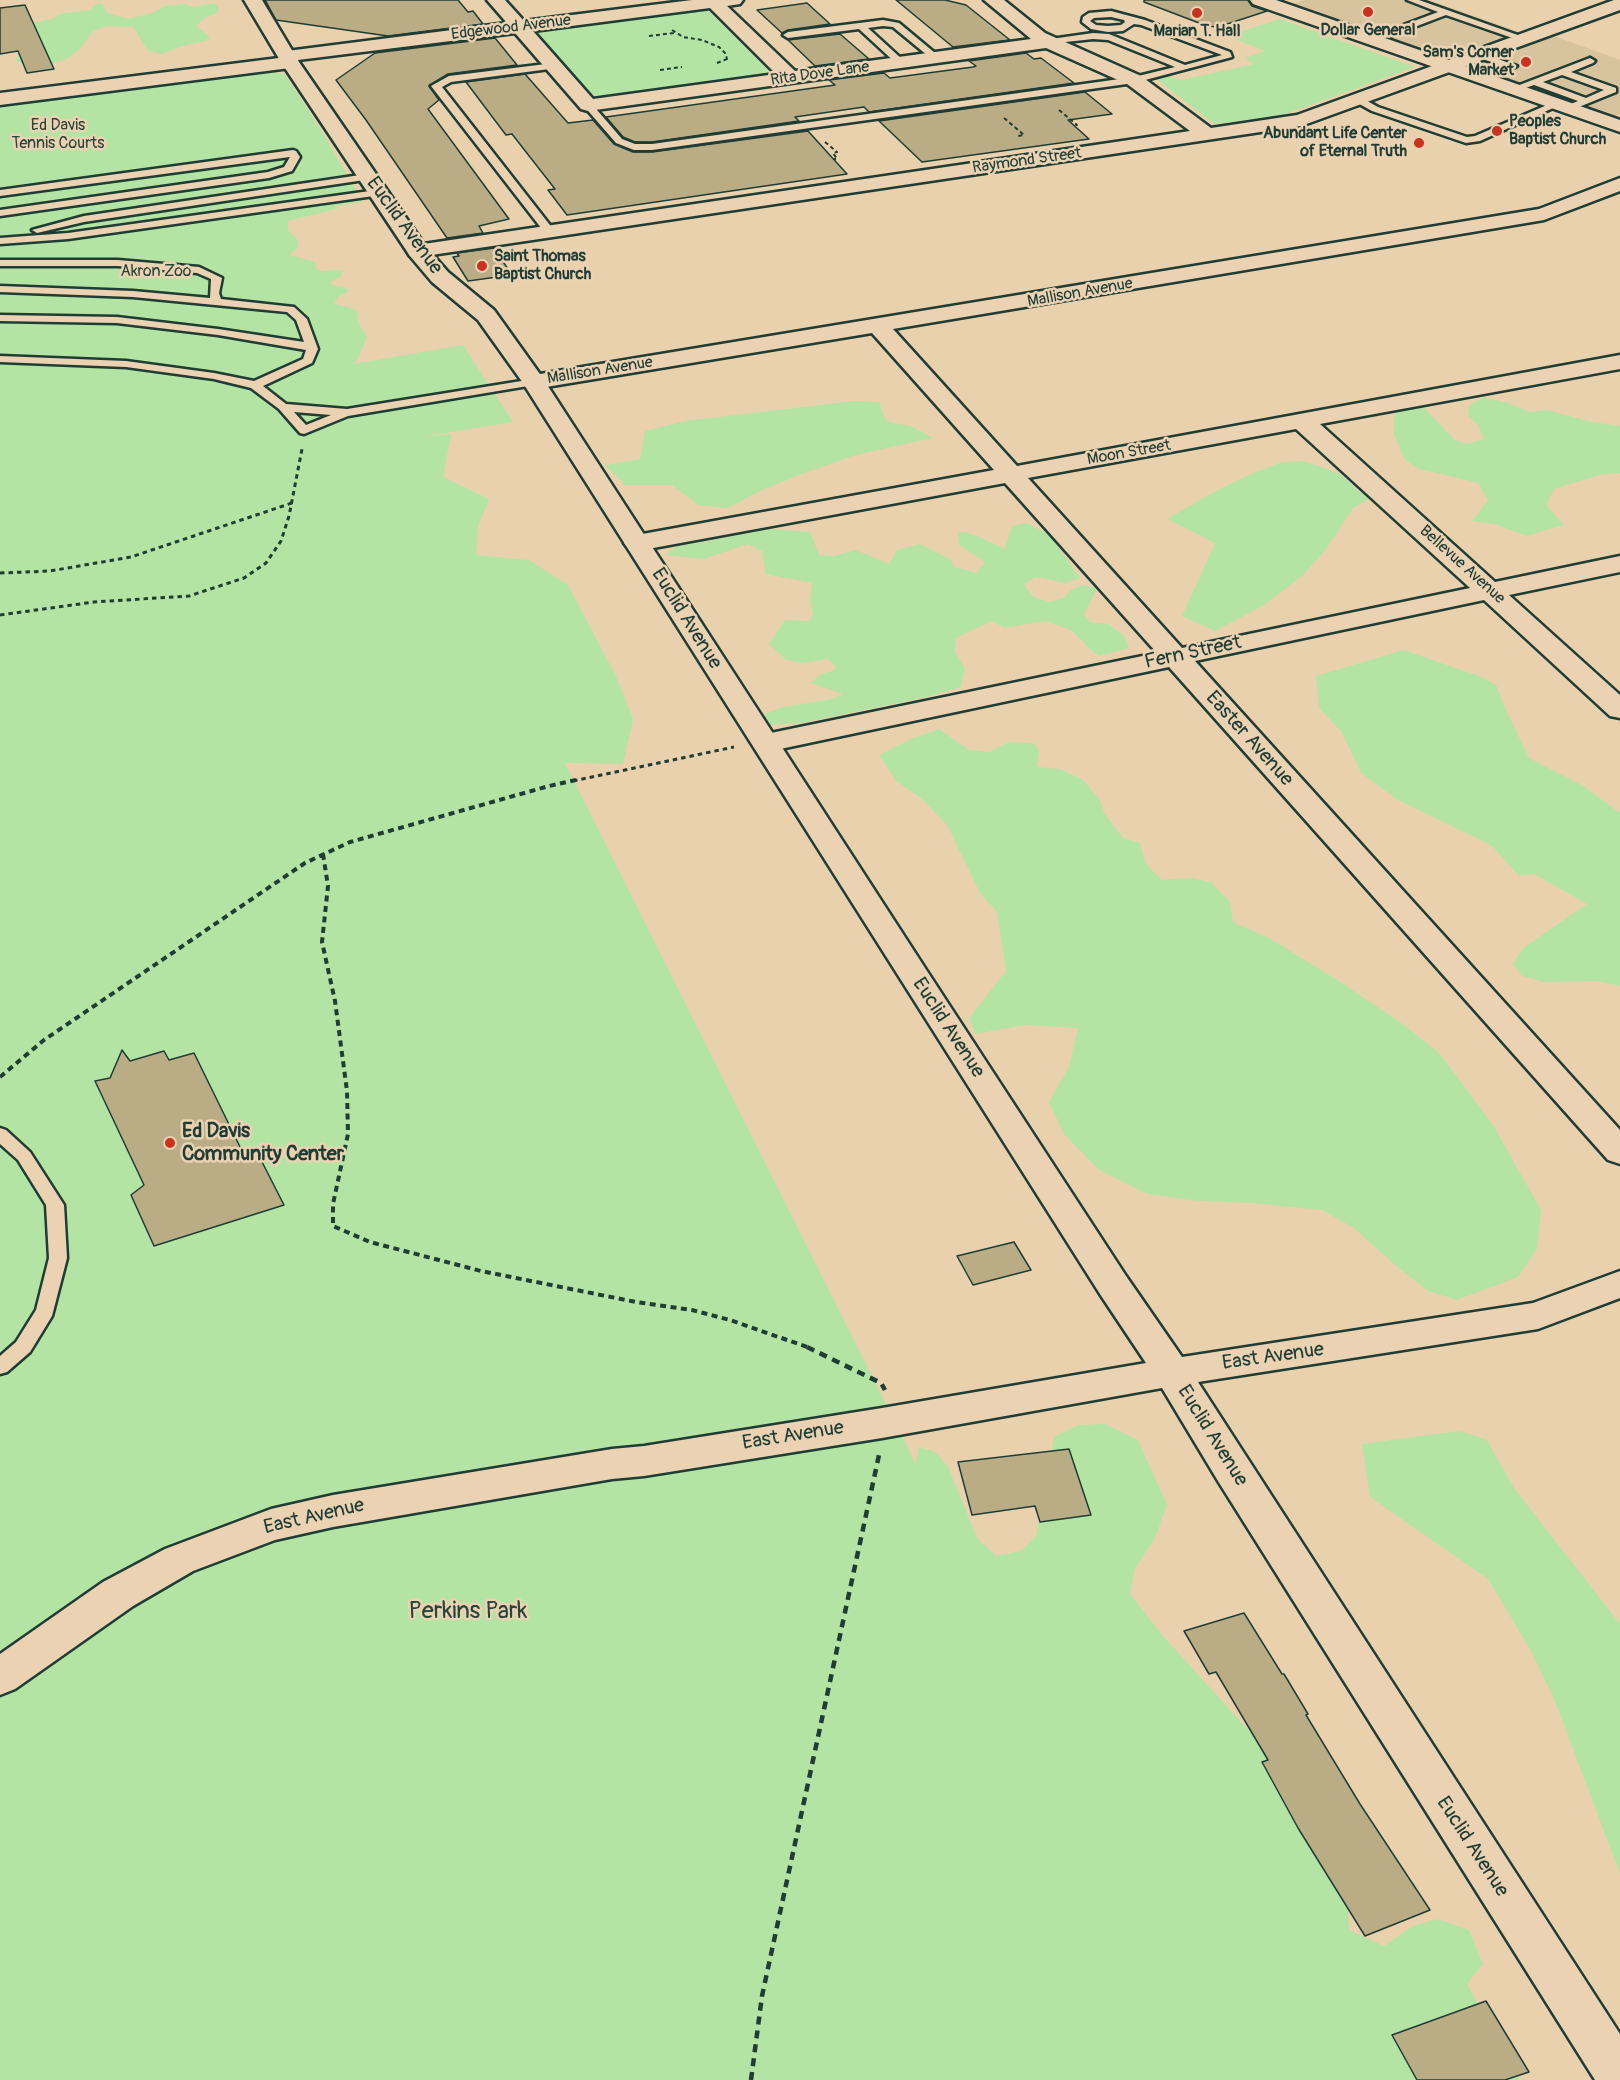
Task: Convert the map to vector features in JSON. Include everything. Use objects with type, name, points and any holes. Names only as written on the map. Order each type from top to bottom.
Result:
[{"type":"street","name":"Euclid Avenue","points":[[252,0],[372,185],[418,251],[440,277],[486,315],[534,382],[1075,1226],[1172,1372],[1283,1550],[1620,2076]]},
{"type":"street","points":[[496,0],[588,105]]},
{"type":"street","name":"Edgewood Avenue","points":[[0,99],[687,0]]},
{"type":"street","name":"Edgewood Avenue","points":[[518,24],[734,0]]},
{"type":"street","points":[[993,0],[1039,37],[1134,80],[1207,134]]},
{"type":"street","points":[[1009,0],[1048,31],[1051,42]]},
{"type":"street","points":[[1259,0],[1484,79],[1571,104],[1620,126]]},
{"type":"street","points":[[713,1],[791,78]]},
{"type":"street","name":"Raymond Street","points":[[418,251],[1302,120],[1620,2]]},
{"type":"street","name":"Rita Dove Lane","points":[[588,105],[1051,42]]},
{"type":"street","name":"Mallison Avenue","points":[[534,382],[1544,214],[1620,184]]},
{"type":"street","name":"Easter Avenue","points":[[878,326],[1620,1152]]},
{"type":"street","name":"Moon Street","points":[[637,543],[1620,362]]},
{"type":"street","name":"Bellevue Avenue","points":[[1303,422],[1620,710]]},
{"type":"street","name":"Fern Street","points":[[766,742],[1620,564]]},
{"type":"street","name":"East Avenue","points":[[0,1677],[128,1589],[179,1560],[271,1526],[344,1509],[612,1464],[644,1461],[882,1423],[1172,1372],[1538,1316],[1620,1284]]},
{"type":"lane","points":[[1411,0],[1524,39]]},
{"type":"lane","points":[[1372,40],[1446,12]]},
{"type":"lane","points":[[588,105],[619,141],[634,147],[652,147],[1134,80],[1227,57],[1227,54],[1142,22],[1130,21],[1123,16],[1092,15],[1086,20],[1088,25],[1100,28],[1123,28],[1130,21]]},
{"type":"lane","points":[[788,36],[884,23],[896,25],[936,58]]},
{"type":"lane","points":[[864,26],[863,29],[901,63]]},
{"type":"lane","points":[[1093,36],[1100,28]]},
{"type":"lane","points":[[1051,42],[1093,36],[1116,39],[1185,68]]},
{"type":"lane","points":[[1479,55],[1512,66],[1484,79]]},
{"type":"lane","points":[[1514,89],[1590,61]]},
{"type":"lane","points":[[549,231],[436,86],[452,79],[554,66]]},
{"type":"lane","points":[[1357,99],[1375,109],[1466,140],[1477,139],[1613,90],[1562,72]]},
{"type":"lane","points":[[1534,82],[1571,104]]},
{"type":"lane","points":[[0,194],[293,153],[295,157],[288,169],[269,175],[0,213]]},
{"type":"lane","points":[[0,233],[97,225],[372,185]]},
{"type":"lane","points":[[0,241],[79,234],[372,185]]},
{"type":"lane","points":[[0,263],[118,263],[199,270],[217,278],[214,293],[216,302]]},
{"type":"lane","points":[[0,290],[133,294],[290,309],[301,320],[311,347],[308,361],[255,385]]},
{"type":"lane","points":[[0,318],[117,320],[218,332],[311,347]]},
{"type":"lane","points":[[0,359],[126,364],[214,376],[255,385],[283,407],[304,436],[347,413]]},
{"type":"lane","points":[[283,407],[347,413],[534,382]]},
{"type":"lane","points":[[0,1134],[24,1156],[55,1205],[58,1258],[45,1311],[23,1347],[0,1367]]},
{"type":"path","points":[[670,29],[683,37],[702,40],[719,47],[726,54],[726,68],[730,71],[746,76],[767,76],[772,81]]},
{"type":"path","points":[[1052,111],[1059,110],[1077,125],[1074,125]]},
{"type":"path","points":[[996,111],[1024,135],[1018,136]]},
{"type":"path","points":[[0,615],[94,602],[189,596],[231,584],[254,572],[275,551],[292,502],[304,436]]},
{"type":"path","points":[[0,573],[50,571],[131,557],[292,502]]},
{"type":"path","points":[[0,1077],[44,1040],[305,862],[350,842],[549,786],[766,742]]},
{"type":"path","points":[[323,854],[328,886],[321,942],[335,1001],[347,1091],[348,1134],[333,1204],[333,1226],[370,1242],[481,1272],[625,1300],[692,1310],[730,1320],[793,1342],[880,1383],[890,1401],[882,1423],[878,1456],[762,1996],[751,2080]]},
{"type":"shaded area","points":[[1304,0],[1429,0],[1531,36],[1543,32],[1620,60],[1620,114],[1604,120],[1282,8]]},
{"type":"green space","points":[[214,3],[219,7],[217,13],[205,18],[196,26],[209,36],[209,40],[161,54],[148,51],[133,27],[108,26],[93,31],[80,49],[65,60],[39,66],[24,65],[15,60],[24,48],[26,24],[53,19],[59,14],[90,10],[96,4],[102,4],[107,13],[129,19],[155,12],[165,6],[185,4],[194,7]]},
{"type":"green space","points":[[703,8],[708,10],[768,70],[767,76],[603,99],[588,92],[534,33],[537,28]]},
{"type":"green space","points":[[1280,19],[1415,67],[1283,115],[1218,124],[1213,123],[1155,78],[1167,75],[1181,80],[1254,64],[1245,58],[1265,51],[1227,36]]},
{"type":"green space","name":"Perkins Park","points":[[270,71],[285,74],[363,202],[335,206],[340,208],[288,221],[288,230],[298,240],[298,247],[290,255],[315,262],[316,268],[320,271],[343,270],[341,276],[330,282],[332,285],[345,287],[349,291],[338,297],[334,304],[357,311],[358,322],[367,337],[353,364],[463,345],[513,422],[421,437],[451,434],[443,477],[489,499],[478,527],[476,555],[529,560],[568,585],[616,676],[633,719],[623,764],[565,763],[916,1464],[919,1447],[935,1452],[948,1466],[977,1538],[996,1556],[1021,1551],[1036,1536],[1054,1437],[1078,1425],[1105,1424],[1138,1440],[1167,1505],[1154,1540],[1135,1568],[1130,1594],[1163,1636],[1274,1758],[1346,1875],[1349,1930],[1384,1946],[1413,1926],[1438,1919],[1469,1930],[1483,1964],[1467,1984],[1520,2080],[0,2080],[0,107]]},
{"type":"green space","points":[[1483,397],[1508,403],[1530,412],[1547,410],[1588,421],[1620,426],[1620,473],[1599,475],[1554,489],[1546,505],[1564,525],[1526,536],[1498,525],[1472,521],[1488,500],[1478,483],[1416,468],[1404,458],[1394,434],[1394,417],[1400,407],[1422,406],[1454,439],[1466,444],[1484,439],[1478,425],[1468,416],[1469,406]]},
{"type":"green space","points":[[854,401],[879,402],[886,421],[913,427],[932,438],[856,455],[762,490],[728,508],[698,505],[672,485],[625,485],[605,465],[640,459],[645,431],[685,421]]},
{"type":"green space","points":[[1304,461],[1340,474],[1369,499],[1353,508],[1326,549],[1302,576],[1266,604],[1215,631],[1182,616],[1215,543],[1167,519],[1251,474],[1282,462]]},
{"type":"green space","points":[[1027,523],[1049,534],[1080,578],[1065,583],[1036,577],[1024,584],[1033,597],[1050,602],[1065,597],[1071,590],[1084,585],[1097,589],[1084,614],[1090,622],[1108,624],[1116,630],[1125,637],[1129,648],[1099,656],[1071,630],[1045,621],[1004,628],[992,621],[956,638],[955,652],[965,668],[961,687],[927,697],[802,723],[770,725],[763,715],[783,707],[832,699],[843,694],[811,683],[819,675],[833,671],[836,666],[828,659],[803,663],[786,660],[769,644],[785,620],[809,621],[813,615],[810,599],[812,583],[766,574],[762,551],[748,544],[704,559],[665,555],[676,547],[770,529],[810,532],[819,555],[834,556],[856,550],[889,564],[897,550],[920,544],[950,559],[954,567],[977,573],[985,562],[959,545],[958,533],[965,532],[977,536],[1005,549],[1012,526]]},
{"type":"green space","points":[[1404,650],[1484,678],[1497,686],[1503,704],[1529,758],[1582,785],[1620,813],[1620,986],[1599,981],[1544,982],[1522,976],[1513,964],[1523,948],[1587,904],[1534,874],[1519,876],[1491,845],[1398,800],[1361,773],[1341,731],[1319,708],[1316,676]]},
{"type":"green space","points":[[939,729],[969,750],[989,752],[1009,742],[1033,743],[1039,750],[1037,767],[1060,769],[1083,780],[1100,800],[1104,813],[1123,838],[1140,843],[1145,863],[1162,880],[1189,878],[1211,882],[1230,902],[1233,922],[1271,939],[1342,983],[1400,1022],[1440,1054],[1493,1125],[1541,1210],[1537,1249],[1518,1277],[1457,1300],[1428,1291],[1354,1228],[1322,1210],[1252,1203],[1198,1201],[1147,1194],[1099,1170],[1064,1134],[1049,1102],[1069,1067],[1078,1028],[1025,1025],[975,1034],[969,1018],[1006,971],[997,912],[980,893],[947,825],[921,798],[896,781],[879,755],[911,739]]},
{"type":"green space","points":[[1459,1431],[1486,1439],[1514,1488],[1620,1624],[1620,1874],[1555,1701],[1531,1651],[1488,1579],[1370,1497],[1362,1444]]},
{"type":"building","points":[[265,0],[458,0],[468,12],[473,11],[483,24],[388,36],[276,20]]},
{"type":"building","points":[[896,0],[945,0],[966,5],[1010,40],[953,47]]},
{"type":"building","name":"Marian T. Hall","points":[[1144,0],[1248,0],[1252,6],[1267,11],[1218,27],[1207,26],[1144,2]]},
{"type":"building","points":[[807,3],[830,24],[788,30],[782,33],[757,10]]},
{"type":"building","points":[[25,5],[54,69],[27,73],[18,51],[0,54],[0,8]]},
{"type":"building","points":[[840,34],[869,59],[815,66],[788,40]]},
{"type":"building","points":[[495,38],[517,65],[448,74],[429,86],[439,100],[428,109],[509,219],[479,226],[483,233],[447,238],[336,80],[375,53]]},
{"type":"building","points":[[1026,53],[1034,59],[1041,58],[1074,83],[869,112],[864,107],[795,117],[799,121],[652,142],[635,142],[623,137],[606,117],[835,85],[829,80],[884,73],[890,78],[973,67],[976,66],[969,61]]},
{"type":"building","points":[[525,74],[568,123],[593,120],[614,144],[633,152],[652,152],[808,131],[847,174],[567,215],[548,190],[555,189],[512,134],[506,135],[466,82]]},
{"type":"building","points":[[1085,92],[1112,114],[1068,120],[1089,139],[922,162],[879,121]]},
{"type":"building","name":"Saint Thomas Baptist Church","points":[[494,248],[512,275],[468,281],[453,257],[459,256],[457,253]]},
{"type":"building","points":[[122,1050],[130,1061],[164,1051],[169,1060],[194,1053],[246,1159],[259,1156],[284,1205],[154,1246],[131,1195],[144,1185],[95,1081],[110,1078]]},
{"type":"building","points":[[1014,1242],[1031,1270],[973,1285],[957,1256]]},
{"type":"building","points":[[1069,1449],[1091,1515],[1040,1522],[1035,1506],[972,1515],[958,1462]]},
{"type":"building","points":[[1244,1613],[1284,1674],[1360,1804],[1430,1910],[1365,1936],[1298,1828],[1262,1762],[1268,1760],[1216,1672],[1209,1674],[1184,1631]]},
{"type":"building","points":[[1486,2001],[1529,2072],[1505,2080],[1417,2080],[1392,2035]]},
{"type":"place","name":"Dollar General","points":[[1368,12]]},
{"type":"place","name":"Marian T. Hall","points":[[1197,13]]},
{"type":"place","name":"Sam's Corner Market","points":[[1526,62]]},
{"type":"place","name":"Peoples Baptist Church","points":[[1497,131]]},
{"type":"place","name":"Abundant Life Center of Eternal Truth","points":[[1419,143]]},
{"type":"place","name":"Saint Thomas Baptist Church","points":[[482,266]]},
{"type":"place","name":"Ed Davis Community Center","points":[[170,1143]]},
{"type":"park label","name":"Ed Davis Tennis Courts","points":[[58,135]]},
{"type":"park label","name":"Akron Zoo","points":[[156,272]]}]
